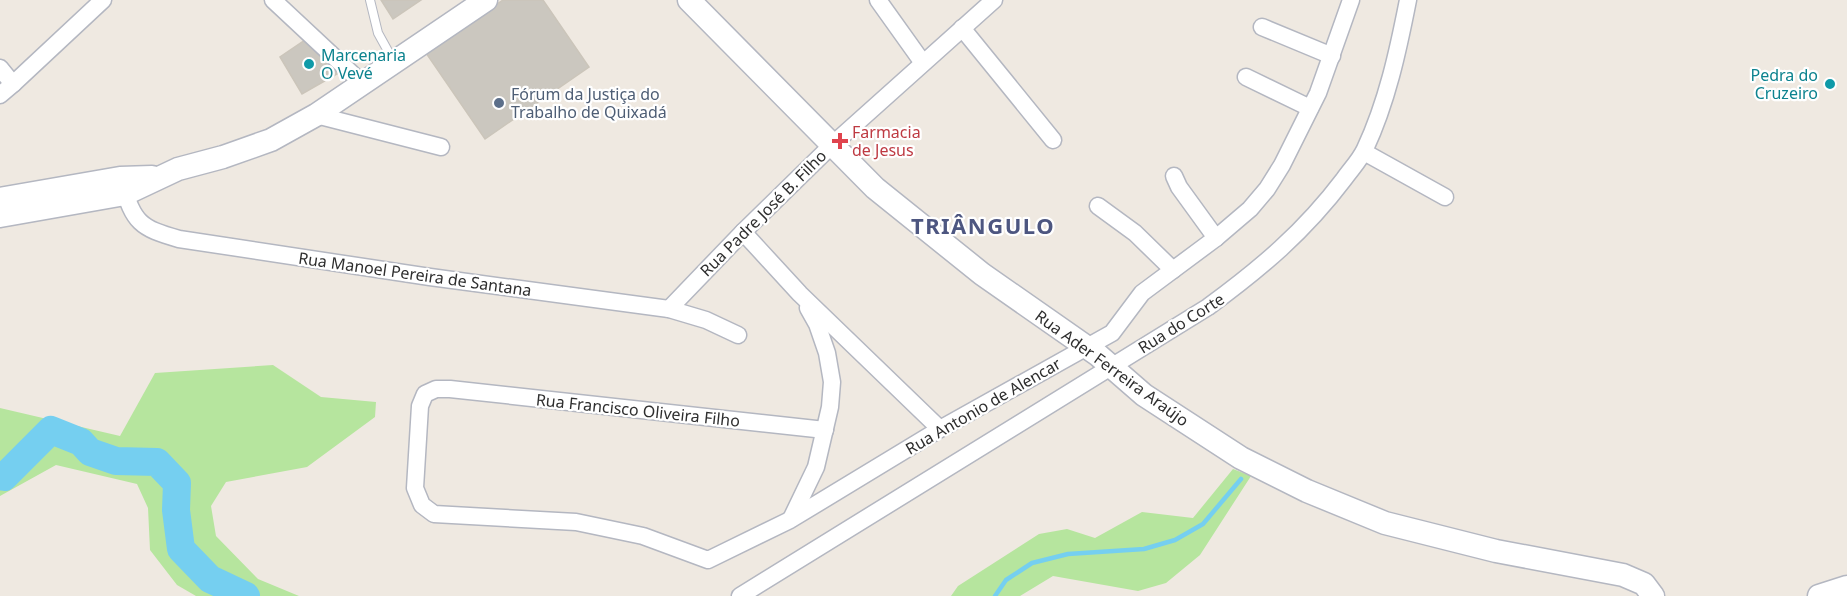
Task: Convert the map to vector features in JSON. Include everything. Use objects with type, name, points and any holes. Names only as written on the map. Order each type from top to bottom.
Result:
[{"type":"street","points":[[0,95],[103,0]]},
{"type":"street","points":[[273,0],[363,84]]},
{"type":"street","name":"Rua Ader Ferreira Araújo","points":[[689,0],[875,188],[982,274],[1086,348],[1144,395],[1241,458],[1307,491],[1385,523],[1496,551],[1623,575],[1644,584],[1653,596]]},
{"type":"street","points":[[878,0],[923,63]]},
{"type":"street","name":"Rua Padre José B. Filho","points":[[669,309],[832,145],[994,0]]},
{"type":"street","name":"Rua Antonio de Alencar","points":[[708,560],[790,520],[940,429],[1112,333],[1142,293],[1216,238],[1250,209],[1267,189],[1282,165],[1310,108],[1332,56],[1351,0]]},
{"type":"street","name":"Rua do Corte","points":[[740,596],[1110,366],[1208,308],[1259,270],[1331,196],[1364,152],[1386,98],[1408,0]]},
{"type":"street","points":[[0,216],[159,177],[271,140],[316,115],[482,1]]},
{"type":"street","points":[[1262,27],[1332,56]]},
{"type":"street","points":[[962,28],[1053,140]]},
{"type":"street","points":[[0,68],[13,84]]},
{"type":"street","points":[[1246,77],[1310,108]]},
{"type":"street","points":[[316,115],[441,147]]},
{"type":"street","points":[[1364,152],[1445,197]]},
{"type":"street","points":[[1173,176],[1216,238]]},
{"type":"street","points":[[0,199],[123,186]]},
{"type":"street","name":"Rua Manoel Pereira de Santana","points":[[123,186],[134,216],[144,226],[179,239],[396,272],[669,309],[706,320],[738,335]]},
{"type":"street","points":[[1098,206],[1135,233],[1173,270]]},
{"type":"street","points":[[743,232],[800,294],[940,429]]},
{"type":"street","points":[[790,520],[816,467],[831,390],[831,367],[816,324],[800,294]]},
{"type":"street","name":"Rua Francisco Oliveira Filho","points":[[708,560],[643,536],[576,522],[434,514],[422,505],[415,488],[420,406],[425,394],[436,389],[450,389],[825,430]]},
{"type":"street","points":[[1819,596],[1847,587]]},
{"type":"lane","points":[[370,0],[378,33],[394,62]]},
{"type":"green space","points":[[273,365],[321,397],[376,402],[375,417],[307,467],[226,482],[211,506],[216,536],[258,579],[299,596],[196,596],[177,585],[150,550],[148,508],[137,484],[56,465],[0,496],[0,408],[120,436],[155,373]]},
{"type":"green space","points":[[1233,469],[1251,476],[1200,555],[1166,583],[1138,591],[1053,576],[1020,596],[951,596],[958,586],[1039,534],[1067,529],[1095,538],[1142,512],[1193,518]]},
{"type":"building","points":[[381,0],[421,0],[393,19]]},
{"type":"building","name":"Fórum da Justiça do Trabalho de Quixadá","points":[[503,0],[543,0],[589,67],[485,139],[426,53]]},
{"type":"building","name":"Marcenaria O Vevé","points":[[308,38],[342,71],[302,94],[280,57]]},
{"type":"waterway","points":[[0,476],[4,477],[51,430],[81,442],[90,452],[116,461],[157,462],[177,483],[176,510],[181,549],[210,579],[246,596]]},
{"type":"waterway","points":[[995,596],[1006,580],[1032,563],[1068,554],[1144,549],[1175,540],[1203,524],[1241,479]]},
{"type":"place","name":"Marcenaria O Vevé","points":[[309,64]]},
{"type":"place","name":"Pedra do Cruzeiro","points":[[1830,84]]},
{"type":"place","name":"Fórum da Justiça do Trabalho de Quixadá","points":[[499,103]]},
{"type":"place","name":"Farmacia de Jesus","points":[[840,141]]},
{"type":"district","name":"TRIÂNGULO","points":[[983,226]]}]
